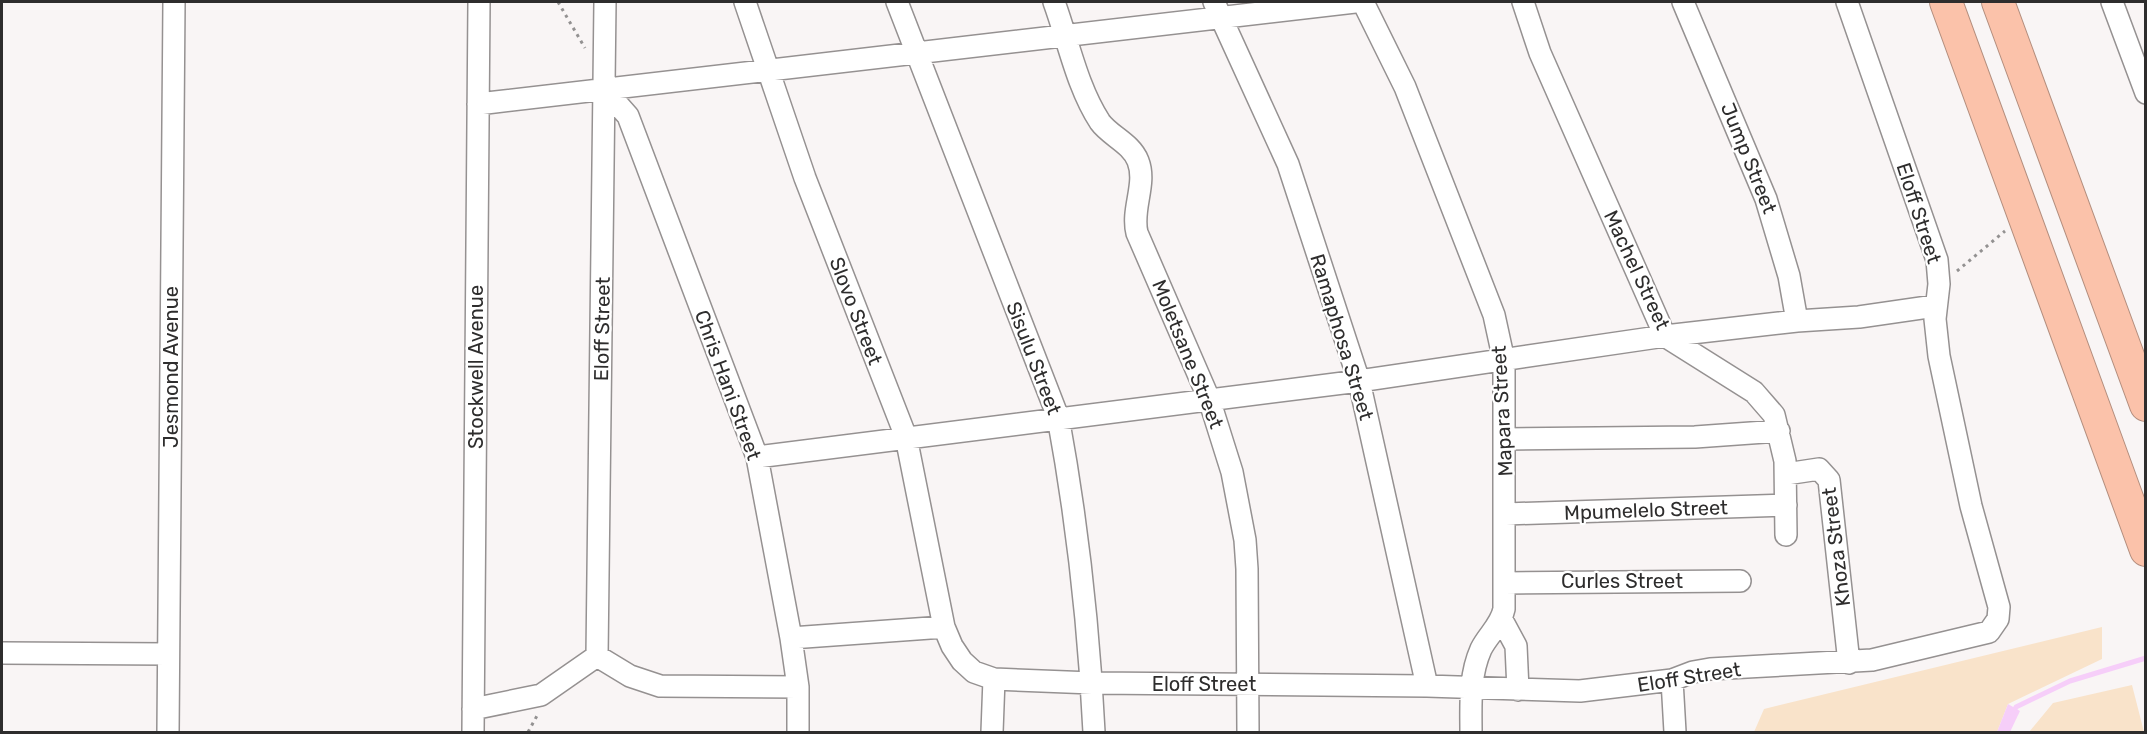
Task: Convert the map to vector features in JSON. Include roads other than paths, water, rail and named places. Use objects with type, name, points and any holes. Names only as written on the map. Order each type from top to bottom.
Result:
[{"type":"highway","points":[[1946,2],[2145,550]]},
{"type":"highway","points":[[1998,2],[2145,405]]},
{"type":"street","name":"Jesmond Avenue","points":[[168,732],[174,2]]},
{"type":"street","name":"Stockwell Avenue","points":[[473,732],[479,2]]},
{"type":"street","name":"Eloff Street","points":[[597,656],[605,2]]},
{"type":"street","name":"Slovo Street","points":[[745,2],[804,178],[906,437],[944,627]]},
{"type":"street","name":"Sisulu Street","points":[[897,2],[1058,417],[1070,483],[1092,683],[1094,732]]},
{"type":"street","name":"Moletsane Street","points":[[1054,2],[1082,82],[1101,123],[1137,159],[1141,179],[1135,216],[1137,233],[1209,399],[1232,472],[1245,540],[1248,732]]},
{"type":"street","points":[[478,104],[768,72],[1066,35],[1217,9],[1355,2]]},
{"type":"street","name":"Mapara Street","points":[[1363,2],[1386,46],[1432,153],[1494,315],[1504,361],[1506,514],[1502,620]]},
{"type":"street","name":"Machel Street","points":[[1523,2],[1553,84],[1665,336],[1713,364],[1762,398],[1774,415],[1786,474],[1786,535]]},
{"type":"street","name":"Jump Street","points":[[1683,2],[1766,199],[1789,276],[1797,321]]},
{"type":"street","name":"Eloff Street","points":[[944,627],[952,646],[962,661],[974,672],[994,679],[1092,683],[1427,686],[1593,691],[1672,680],[1693,672],[1710,669],[1872,660],[1989,632],[1998,619],[1999,607],[1971,506],[1947,401],[1936,334],[1935,306],[1939,284],[1936,260],[1847,2]]},
{"type":"street","points":[[2112,2],[2145,93]]},
{"type":"street","name":"Ramaphosa Street","points":[[1217,9],[1265,109],[1288,164],[1359,381],[1427,686]]},
{"type":"street","name":"Chris Hani Street","points":[[605,90],[628,116],[757,457],[791,638],[798,687],[798,732]]},
{"type":"street","points":[[757,457],[1058,417],[1359,381],[1665,336],[1797,321],[1859,317],[1935,306]]},
{"type":"street","points":[[1505,440],[1695,437],[1779,431]]},
{"type":"street","name":"Khoza Street","points":[[1786,474],[1821,469],[1832,487],[1849,663]]},
{"type":"street","name":"Mpumelelo Street","points":[[1506,514],[1785,505]]},
{"type":"street","name":"Curles Street","points":[[1505,583],[1740,581]]},
{"type":"street","points":[[1471,732],[1471,688],[1481,650],[1502,620],[1516,646],[1518,690]]},
{"type":"street","points":[[791,638],[944,627]]},
{"type":"street","points":[[2,653],[168,654]]},
{"type":"street","points":[[473,709],[541,695],[597,656],[630,676],[660,686],[798,687]]},
{"type":"street","points":[[992,732],[994,679]]},
{"type":"street","points":[[1672,680],[1675,732]]},
{"type":"waterway","points":[[2013,713],[2016,707],[2070,681],[2146,658]]}]
